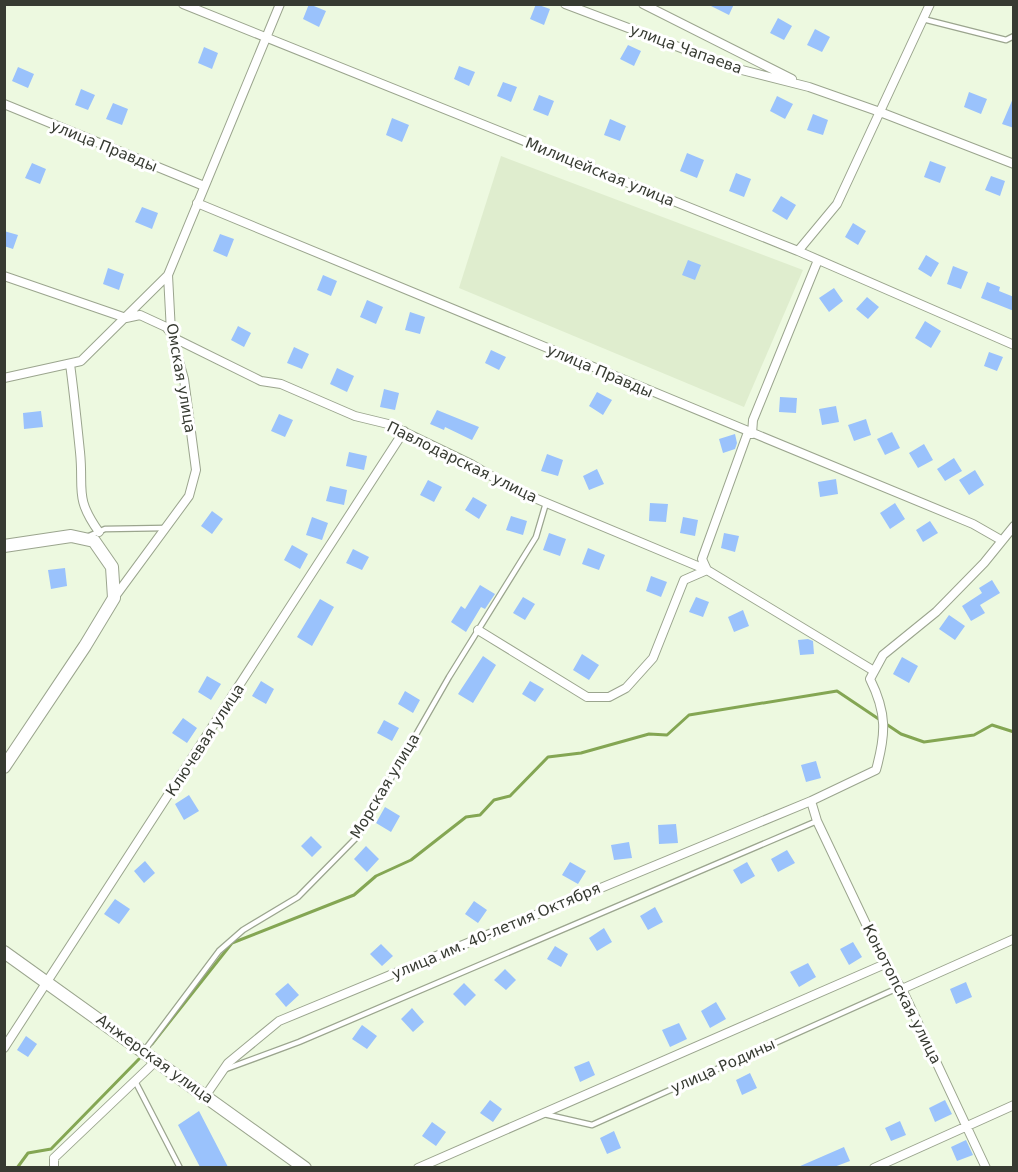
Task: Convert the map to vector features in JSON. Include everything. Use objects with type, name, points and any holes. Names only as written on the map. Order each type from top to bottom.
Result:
[{"type":"street","name":"Милицейская улица","points":[[183,4],[798,251],[1014,345]]},
{"type":"street","points":[[4,378],[81,361],[168,275],[280,4]]},
{"type":"street","name":"улица Чапаева","points":[[564,4],[734,68],[809,87],[880,112],[1014,164]]},
{"type":"street","name":"улица Чапаева","points":[[643,4],[809,87]]},
{"type":"street","points":[[798,251],[837,204],[930,4]]},
{"type":"street","name":"улица Правды","points":[[4,104],[204,186]]},
{"type":"street","name":"улица Правды","points":[[198,203],[973,524],[1001,540]]},
{"type":"street","points":[[478,630],[587,697],[609,697],[626,688],[653,658],[670,610],[684,580],[707,570],[702,559],[753,420],[818,260]]},
{"type":"street","name":"Омская улица","points":[[4,766],[85,646],[114,598],[189,496],[196,470],[184,379],[171,332],[168,275]]},
{"type":"street","name":"Павлодарская улица","points":[[4,276],[126,318],[140,315],[166,327],[176,339],[261,381],[281,384],[355,416],[388,424],[404,431],[546,503],[707,570],[874,671]]},
{"type":"street","points":[[70,364],[81,458],[79,487],[86,514],[99,532]]},
{"type":"street","name":"Ключевая улица","points":[[4,1048],[404,431]]},
{"type":"street","points":[[874,671],[883,655],[936,612],[984,563],[1014,526]]},
{"type":"street","points":[[4,546],[70,536],[94,541],[112,567],[114,598]]},
{"type":"street","name":"улица им. 40-летия Октября","points":[[206,1095],[224,1070],[246,1046],[279,1021],[811,801],[876,770],[884,742],[882,703],[870,679],[874,671]]},
{"type":"street","name":"Конотопская улица","points":[[811,801],[817,821],[885,964],[901,988],[986,1167]]},
{"type":"street","name":"улица Родины","points":[[901,988],[1014,939]]},
{"type":"street","name":"Анжерская улица","points":[[4,952],[305,1167]]},
{"type":"street","name":"улица Родины","points":[[418,1167],[885,964]]},
{"type":"street","points":[[56,1167],[54,1158],[157,1060]]},
{"type":"street","points":[[874,1167],[1014,1106]]},
{"type":"lane","points":[[923,19],[978,35],[1006,40],[1014,36]]},
{"type":"lane","name":"Морская улица","points":[[144,1051],[219,951],[243,930],[298,897],[358,836],[478,630],[536,537],[546,503]]},
{"type":"lane","points":[[82,539],[99,532],[126,528],[166,528]]},
{"type":"lane","points":[[224,1070],[309,1037],[817,821]]},
{"type":"lane","name":"улица Родины","points":[[542,1114],[592,1125],[901,988]]},
{"type":"lane","points":[[135,1081],[180,1167]]},
{"type":"shaded area","points":[[501,156],[803,270],[744,407],[459,288]]},
{"type":"building","points":[[309,4],[326,11],[319,27],[303,19]]},
{"type":"building","points":[[536,4],[550,9],[544,25],[530,19]]},
{"type":"building","points":[[707,4],[734,4],[729,15]]},
{"type":"building","points":[[778,18],[792,26],[784,40],[770,33]]},
{"type":"building","points":[[815,29],[830,37],[822,52],[807,45]]},
{"type":"building","points":[[628,45],[641,51],[634,66],[620,59]]},
{"type":"building","points":[[204,47],[218,53],[212,69],[198,63]]},
{"type":"building","points":[[459,66],[475,72],[469,86],[454,79]]},
{"type":"building","points":[[18,67],[34,74],[28,88],[12,81]]},
{"type":"building","points":[[503,82],[517,87],[511,102],[497,96]]},
{"type":"building","points":[[81,89],[95,95],[88,110],[75,105]]},
{"type":"building","points":[[969,92],[987,99],[981,114],[964,107]]},
{"type":"building","points":[[539,95],[554,101],[548,116],[533,110]]},
{"type":"building","points":[[777,96],[793,104],[785,119],[770,111]]},
{"type":"building","points":[[1014,96],[1014,128],[1002,124]]},
{"type":"building","points":[[113,103],[128,109],[122,125],[106,119]]},
{"type":"building","points":[[813,114],[828,120],[823,135],[807,130]]},
{"type":"building","points":[[392,118],[409,125],[402,142],[386,135]]},
{"type":"building","points":[[610,119],[626,126],[620,141],[604,135]]},
{"type":"building","points":[[687,153],[704,160],[697,178],[680,171]]},
{"type":"building","points":[[930,161],[946,167],[940,183],[924,177]]},
{"type":"building","points":[[32,163],[46,169],[40,184],[25,178]]},
{"type":"building","points":[[736,173],[751,179],[744,197],[729,191]]},
{"type":"building","points":[[991,176],[1005,181],[1000,196],[985,190]]},
{"type":"building","points":[[781,196],[796,205],[787,220],[772,211]]},
{"type":"building","points":[[142,207],[158,213],[152,229],[135,222]]},
{"type":"building","points":[[853,223],[866,231],[858,245],[845,237]]},
{"type":"building","points":[[4,231],[18,235],[13,249],[4,246]]},
{"type":"building","points":[[220,234],[234,239],[227,257],[213,251]]},
{"type":"building","points":[[926,255],[939,263],[931,277],[918,269]]},
{"type":"building","points":[[688,260],[701,265],[695,280],[682,275]]},
{"type":"building","points":[[953,266],[968,272],[961,289],[947,284]]},
{"type":"building","points":[[108,268],[124,274],[119,290],[103,284]]},
{"type":"building","points":[[323,275],[337,281],[331,296],[317,290]]},
{"type":"building","points":[[987,282],[1000,287],[999,291],[1014,297],[1014,311],[981,298]]},
{"type":"building","points":[[834,288],[843,301],[829,312],[819,298]]},
{"type":"building","points":[[867,297],[879,307],[868,319],[856,309]]},
{"type":"building","points":[[367,300],[383,307],[376,324],[360,317]]},
{"type":"building","points":[[410,312],[425,317],[420,334],[405,330]]},
{"type":"building","points":[[925,321],[941,331],[931,348],[915,338]]},
{"type":"building","points":[[238,326],[251,333],[244,347],[231,340]]},
{"type":"building","points":[[294,347],[309,354],[302,369],[287,363]]},
{"type":"building","points":[[491,350],[506,357],[499,370],[485,363]]},
{"type":"building","points":[[989,352],[1003,357],[997,371],[984,366]]},
{"type":"building","points":[[337,368],[354,376],[347,392],[330,384]]},
{"type":"building","points":[[384,389],[399,393],[395,410],[380,407]]},
{"type":"building","points":[[597,392],[612,400],[603,415],[589,406]]},
{"type":"building","points":[[780,397],[797,398],[796,413],[779,412]]},
{"type":"building","points":[[836,406],[839,422],[822,425],[819,409]]},
{"type":"building","points":[[437,410],[479,427],[472,440],[445,427],[444,430],[430,424]]},
{"type":"building","points":[[41,411],[43,427],[24,429],[23,413]]},
{"type":"building","points":[[279,414],[293,420],[285,437],[271,431]]},
{"type":"building","points":[[866,419],[871,435],[854,441],[848,425]]},
{"type":"building","points":[[892,432],[900,448],[885,455],[877,439]]},
{"type":"building","points":[[735,434],[737,443],[735,449],[723,453],[719,439]]},
{"type":"building","points":[[924,444],[933,460],[918,468],[909,453]]},
{"type":"building","points":[[349,452],[367,456],[364,470],[346,466]]},
{"type":"building","points":[[547,454],[563,460],[558,476],[541,471]]},
{"type":"building","points":[[954,458],[962,471],[945,481],[937,469]]},
{"type":"building","points":[[597,469],[604,484],[589,490],[583,476]]},
{"type":"building","points":[[975,470],[984,485],[969,495],[959,480]]},
{"type":"building","points":[[836,479],[838,494],[820,497],[818,482]]},
{"type":"building","points":[[428,480],[442,487],[434,502],[420,495]]},
{"type":"building","points":[[330,486],[347,490],[344,505],[326,501]]},
{"type":"building","points":[[473,497],[487,505],[479,519],[465,510]]},
{"type":"building","points":[[650,503],[668,504],[666,522],[649,521]]},
{"type":"building","points":[[895,503],[905,519],[890,529],[880,513]]},
{"type":"building","points":[[212,511],[223,519],[212,534],[201,526]]},
{"type":"building","points":[[511,516],[527,521],[523,535],[506,530]]},
{"type":"building","points":[[312,517],[328,523],[322,540],[306,535]]},
{"type":"building","points":[[683,517],[698,520],[695,536],[680,533]]},
{"type":"building","points":[[930,521],[938,533],[923,542],[916,530]]},
{"type":"building","points":[[549,533],[566,539],[560,556],[543,550]]},
{"type":"building","points":[[724,533],[739,536],[735,552],[721,548]]},
{"type":"building","points":[[292,545],[308,554],[300,569],[284,560]]},
{"type":"building","points":[[588,548],[605,555],[599,570],[582,564]]},
{"type":"building","points":[[353,549],[369,557],[362,570],[346,563]]},
{"type":"building","points":[[65,568],[67,586],[51,589],[48,570]]},
{"type":"building","points":[[651,576],[667,582],[661,597],[646,591]]},
{"type":"building","points":[[992,580],[1000,593],[980,605],[985,613],[971,621],[962,606],[982,593],[979,588]]},
{"type":"building","points":[[480,585],[495,594],[485,609],[481,607],[466,632],[451,622],[461,606],[465,609]]},
{"type":"building","points":[[523,597],[535,604],[525,620],[513,613]]},
{"type":"building","points":[[696,597],[709,602],[703,617],[689,612]]},
{"type":"building","points":[[320,599],[334,607],[312,646],[297,637]]},
{"type":"building","points":[[743,610],[749,626],[734,632],[728,617]]},
{"type":"building","points":[[949,615],[965,626],[955,640],[939,629]]},
{"type":"building","points":[[798,640],[813,641],[814,654],[800,655]]},
{"type":"building","points":[[582,654],[599,665],[589,680],[573,670]]},
{"type":"building","points":[[483,656],[496,665],[473,703],[458,694]]},
{"type":"building","points":[[902,657],[918,666],[909,683],[893,674]]},
{"type":"building","points":[[207,676],[221,684],[211,700],[198,692]]},
{"type":"building","points":[[261,681],[274,689],[266,704],[252,696]]},
{"type":"building","points":[[530,681],[544,689],[535,702],[522,694]]},
{"type":"building","points":[[405,691],[420,700],[413,713],[398,704]]},
{"type":"building","points":[[183,718],[197,728],[187,743],[172,733]]},
{"type":"building","points":[[384,720],[399,728],[392,741],[377,733]]},
{"type":"building","points":[[816,761],[821,778],[806,782],[801,765]]},
{"type":"building","points":[[189,795],[199,811],[184,820],[175,804]]},
{"type":"building","points":[[385,807],[400,816],[391,832],[376,823]]},
{"type":"building","points":[[676,824],[678,843],[659,844],[658,825]]},
{"type":"building","points":[[311,836],[322,847],[312,857],[301,846]]},
{"type":"building","points":[[629,842],[632,858],[614,860],[611,845]]},
{"type":"building","points":[[366,846],[379,859],[367,872],[354,859]]},
{"type":"building","points":[[787,850],[795,863],[778,872],[771,859]]},
{"type":"building","points":[[145,861],[155,873],[144,883],[134,871]]},
{"type":"building","points":[[570,862],[586,871],[578,884],[562,875]]},
{"type":"building","points":[[747,862],[755,876],[741,884],[733,870]]},
{"type":"building","points":[[115,899],[130,909],[119,924],[104,914]]},
{"type":"building","points":[[474,901],[487,910],[478,923],[465,914]]},
{"type":"building","points":[[655,907],[663,922],[648,930],[640,916]]},
{"type":"building","points":[[604,928],[612,942],[597,951],[589,938]]},
{"type":"building","points":[[853,942],[862,957],[849,965],[840,949]]},
{"type":"building","points":[[381,944],[393,956],[382,966],[370,954]]},
{"type":"building","points":[[555,946],[568,954],[561,967],[547,959]]},
{"type":"building","points":[[808,963],[816,977],[799,987],[790,972]]},
{"type":"building","points":[[505,969],[516,980],[506,990],[494,980]]},
{"type":"building","points":[[966,982],[972,997],[956,1004],[950,989]]},
{"type":"building","points":[[288,983],[299,995],[286,1007],[275,994]]},
{"type":"building","points":[[464,983],[476,995],[465,1006],[453,994]]},
{"type":"building","points":[[716,1002],[726,1019],[710,1028],[701,1011]]},
{"type":"building","points":[[412,1008],[424,1022],[413,1032],[401,1019]]},
{"type":"building","points":[[679,1023],[687,1039],[670,1047],[662,1030]]},
{"type":"building","points":[[362,1025],[377,1036],[367,1049],[352,1039]]},
{"type":"building","points":[[26,1036],[37,1044],[28,1057],[17,1050]]},
{"type":"building","points":[[589,1061],[595,1075],[580,1082],[574,1067]]},
{"type":"building","points":[[750,1073],[757,1088],[742,1095],[736,1080]]},
{"type":"building","points":[[490,1100],[502,1109],[493,1122],[480,1113]]},
{"type":"building","points":[[945,1100],[952,1114],[935,1122],[929,1108]]},
{"type":"building","points":[[199,1111],[228,1167],[200,1167],[178,1125]]},
{"type":"building","points":[[900,1121],[906,1135],[891,1141],[885,1128]]},
{"type":"building","points":[[432,1122],[446,1132],[436,1146],[422,1136]]},
{"type":"building","points":[[614,1131],[621,1148],[607,1154],[600,1138]]},
{"type":"building","points":[[966,1140],[973,1155],[957,1161],[951,1147]]},
{"type":"building","points":[[844,1147],[850,1161],[834,1167],[798,1167]]},
{"type":"waterway","points":[[152,1044],[232,943],[354,895],[376,876],[411,860],[466,817],[480,815],[494,800],[510,796],[548,757],[581,753],[649,734],[667,735],[689,715],[837,691],[901,734],[924,742],[974,735],[992,725],[1014,732]]},
{"type":"waterway","points":[[17,1168],[28,1153],[51,1149],[139,1059]]}]
